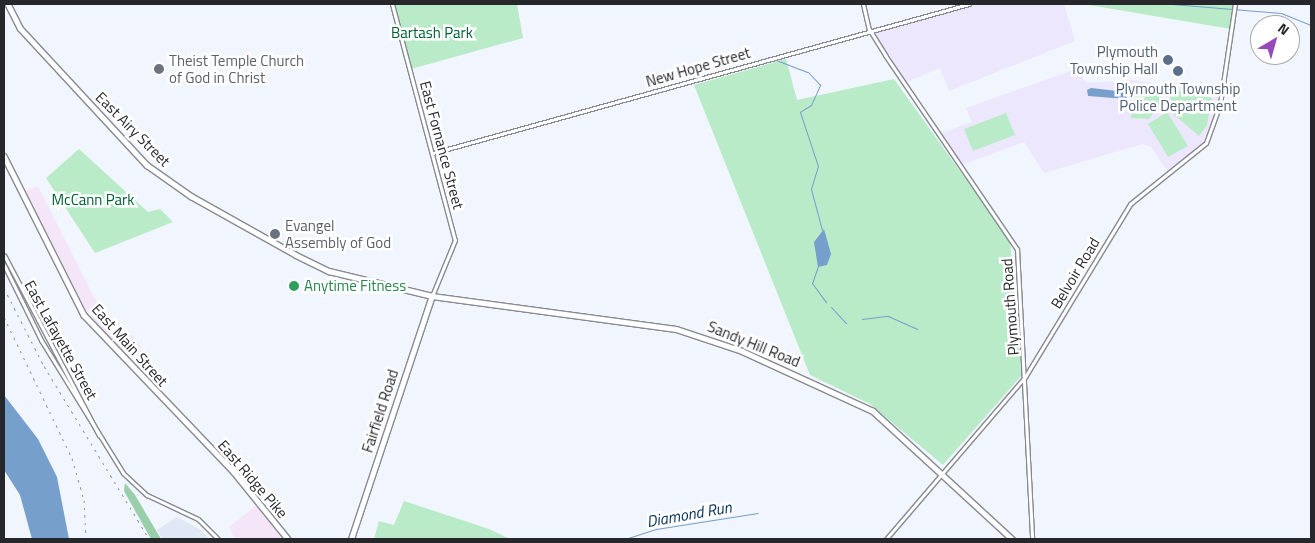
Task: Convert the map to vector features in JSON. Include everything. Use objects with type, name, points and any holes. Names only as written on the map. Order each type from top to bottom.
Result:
[{"type":"main road","name":"East Airy Street","points":[[8,4],[20,28],[147,165],[192,197],[296,255],[329,270],[432,296]]},
{"type":"main road","name":"East Main Street","points":[[4,156],[84,315],[198,435]]},
{"type":"main road","name":"Sandy Hill Road","points":[[432,296],[692,332],[805,377],[873,411],[942,471],[1012,539]]},
{"type":"main road","name":"Fairfield Road","points":[[351,539],[432,296]]},
{"type":"main road","name":"East Ridge Pike","points":[[198,435],[288,539]]},
{"type":"street","name":"East Fornance Street","points":[[392,4],[456,240],[435,290]]},
{"type":"street","points":[[863,4],[869,29]]},
{"type":"street","name":"New Hope Street","points":[[433,153],[869,29],[969,4]]},
{"type":"street","name":"Belvoir Road","points":[[886,539],[942,471],[1025,377],[1126,208],[1169,169],[1200,149],[1211,135],[1234,6]]},
{"type":"street","name":"Plymouth Road","points":[[869,29],[1013,238],[1018,255],[1032,539]]},
{"type":"street","name":"East Lafayette Street","points":[[4,256],[100,436]]},
{"type":"street","name":"East Lafayette Street","points":[[4,266],[41,340],[123,473],[132,482],[198,519],[218,539]]},
{"type":"street","name":"Fairfield Road","points":[[432,296],[435,290]]},
{"type":"shaded area","points":[[969,4],[1064,4],[1075,41],[949,91],[940,68],[904,83],[869,29]]},
{"type":"shaded area","points":[[1082,67],[1083,80],[1089,83],[1132,80],[1221,93],[1211,135],[1192,156],[1167,171],[1151,147],[1142,144],[1044,173],[1024,142],[959,166],[939,134],[972,122],[966,108]]},
{"type":"shaded area","points":[[38,186],[98,305],[88,313],[26,191]]},
{"type":"shaded area","points":[[101,308],[139,342],[141,351],[130,361],[90,316]]},
{"type":"shaded area","points":[[257,505],[282,539],[235,539],[229,527]]},
{"type":"shaded area","points":[[177,517],[201,530],[209,539],[162,539],[157,530]]},
{"type":"green space","name":"Bartash Park","points":[[393,4],[517,4],[523,38],[411,69]]},
{"type":"green space","points":[[1083,4],[1229,4],[1235,5],[1231,29]]},
{"type":"green space","points":[[786,59],[797,100],[894,79],[1010,241],[1022,375],[943,465],[870,404],[810,375],[694,85]]},
{"type":"green space","points":[[1169,89],[1212,98],[1207,125],[1199,136],[1173,114]]},
{"type":"green space","points":[[1136,91],[1158,93],[1160,104],[1149,119],[1131,118]]},
{"type":"green space","points":[[1167,112],[1188,146],[1168,157],[1148,124]]},
{"type":"green space","points":[[1006,113],[1015,135],[973,151],[964,129]]},
{"type":"green space","name":"McCann Park","points":[[79,149],[148,212],[160,209],[173,222],[95,253],[46,178]]},
{"type":"green space","points":[[125,483],[135,495],[161,539],[151,539],[124,491]]},
{"type":"green space","points":[[404,501],[489,529],[510,539],[374,539],[379,521],[394,525]]},
{"type":"water","points":[[1091,88],[1126,92],[1127,99],[1088,96],[1087,90]]},
{"type":"water","points":[[824,229],[831,254],[827,265],[818,267],[814,242]]},
{"type":"water","points":[[4,395],[38,439],[57,477],[69,539],[32,539],[20,495],[4,470]]},
{"type":"waterway","points":[[1172,4],[1281,13],[1311,25]]},
{"type":"waterway","points":[[776,60],[808,72],[820,85],[811,105],[800,112],[818,166],[811,189],[822,230]]},
{"type":"waterway","points":[[818,266],[812,283],[826,302]]},
{"type":"waterway","points":[[831,307],[846,323]]},
{"type":"waterway","points":[[862,319],[888,316],[917,329]]},
{"type":"waterway","name":"Diamond Run","points":[[625,539],[656,529],[758,513]]},
{"type":"railway","points":[[4,288],[44,366],[149,539]]},
{"type":"railway","points":[[4,317],[72,458],[84,500],[86,539]]},
{"type":"place","name":"Plymouth Township Hall","points":[[1168,60]]},
{"type":"place","name":"Theist Temple Church of God in Christ","points":[[159,69]]},
{"type":"place","name":"Plymouth Township Police Department","points":[[1178,71]]},
{"type":"place","name":"Evangel Assembly of God","points":[[275,234]]},
{"type":"place","name":"Anytime Fitness","points":[[294,286]]}]
